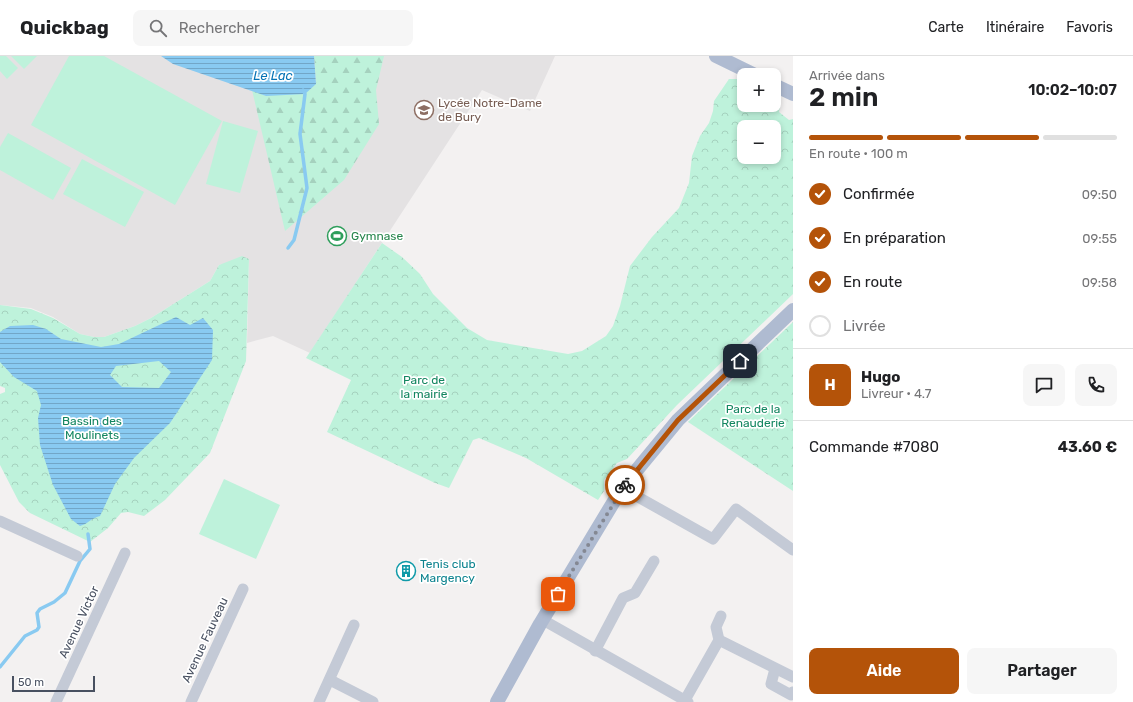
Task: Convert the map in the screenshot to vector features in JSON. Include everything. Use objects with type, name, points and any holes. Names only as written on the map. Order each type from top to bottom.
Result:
[{"type":"main road","points":[[716,56],[742,68]]},
{"type":"main road","points":[[731,56],[747,68]]},
{"type":"main road","points":[[781,88],[793,94]]},
{"type":"main road","points":[[497,702],[542,620],[622,488],[678,420],[793,310]]},
{"type":"street","points":[[622,488],[713,539],[736,509],[793,550]]},
{"type":"street","points":[[0,521],[77,556]]},
{"type":"street","name":"Avenue Victor","points":[[56,702],[125,553]]},
{"type":"street","points":[[595,651],[623,598],[635,593],[654,561]]},
{"type":"street","name":"Avenue Fauveau","points":[[191,702],[243,589]]},
{"type":"street","points":[[542,620],[686,701],[719,640],[716,627],[721,616]]},
{"type":"street","points":[[319,702],[354,624]]},
{"type":"street","points":[[719,640],[793,677]]},
{"type":"street","points":[[775,669],[771,684],[791,695],[793,692]]},
{"type":"street","points":[[330,680],[373,702]]},
{"type":"shaded area","points":[[0,56],[555,56],[530,111],[482,90],[310,353],[273,336],[247,343],[249,259],[219,265],[210,281],[151,318],[135,326],[104,337],[94,337],[80,334],[53,317],[31,308],[0,305]]},
{"type":"green space","points":[[0,56],[6,56],[18,68],[7,79],[0,71]]},
{"type":"green space","points":[[11,56],[37,56],[24,69]]},
{"type":"green space","points":[[69,56],[104,56],[222,121],[175,205],[31,125]]},
{"type":"green space","points":[[314,56],[384,56],[376,90],[379,124],[344,180],[285,231],[252,90],[266,96],[316,83]]},
{"type":"green space","name":"Parc de la mairie","points":[[729,79],[737,79],[737,112],[779,112],[789,120],[793,119],[793,294],[677,405],[627,459],[617,463],[604,480],[604,491],[598,500],[526,458],[479,438],[473,440],[449,488],[435,483],[327,432],[351,380],[306,358],[382,243],[402,257],[420,274],[433,294],[467,328],[487,340],[568,354],[582,351],[606,336],[613,326],[620,306],[630,266],[652,237],[679,208],[689,183],[692,156],[700,136],[709,123],[713,111],[714,101]]},
{"type":"green space","points":[[223,121],[258,131],[240,193],[206,184]]},
{"type":"green space","points":[[8,133],[71,168],[53,200],[0,170],[0,147]]},
{"type":"green space","points":[[82,159],[144,192],[125,227],[63,194]]},
{"type":"green space","name":"Bassin des Moulinets","points":[[242,256],[249,259],[246,361],[210,453],[165,500],[144,516],[128,512],[121,513],[108,528],[90,542],[30,513],[19,502],[0,465],[0,394],[5,392],[5,388],[0,386],[0,305],[31,309],[53,318],[80,334],[94,337],[104,337],[135,326],[151,318],[210,281],[219,265]]},
{"type":"green space","name":"Parc de la Renauderie","points":[[793,322],[793,491],[688,422]]},
{"type":"green space","points":[[224,479],[280,505],[256,559],[199,534]]},
{"type":"water","name":"Le Lac","points":[[161,56],[314,56],[316,84],[305,94],[266,96],[173,64]]},
{"type":"water","name":"Bassin des Moulinets","points":[[176,317],[190,325],[203,318],[213,330],[212,360],[170,423],[134,458],[115,484],[100,516],[80,526],[71,519],[53,485],[40,445],[38,418],[41,405],[37,391],[14,377],[0,362],[0,332],[10,326],[33,325],[46,329],[61,339],[101,347],[119,344]],"holes":[[[159,361],[171,372],[159,388],[122,387],[110,375],[116,366]]]},
{"type":"waterway","points":[[288,248],[294,240],[307,188],[300,134],[305,94],[303,90]]},
{"type":"waterway","points":[[0,667],[25,636],[37,630],[39,627],[37,613],[40,609],[54,602],[65,593],[80,561],[90,549],[88,534]]},
{"type":"way so far","points":[[558,594],[625,485]]},
{"type":"place","name":"Lycée Notre-Dame de Bury","points":[[424,110]]},
{"type":"place","name":"Gymnase","points":[[337,236]]},
{"type":"place","name":"Tenis club Margency","points":[[406,571]]},
{"type":"route","points":[[625,485],[678,420],[740,361]]}]
